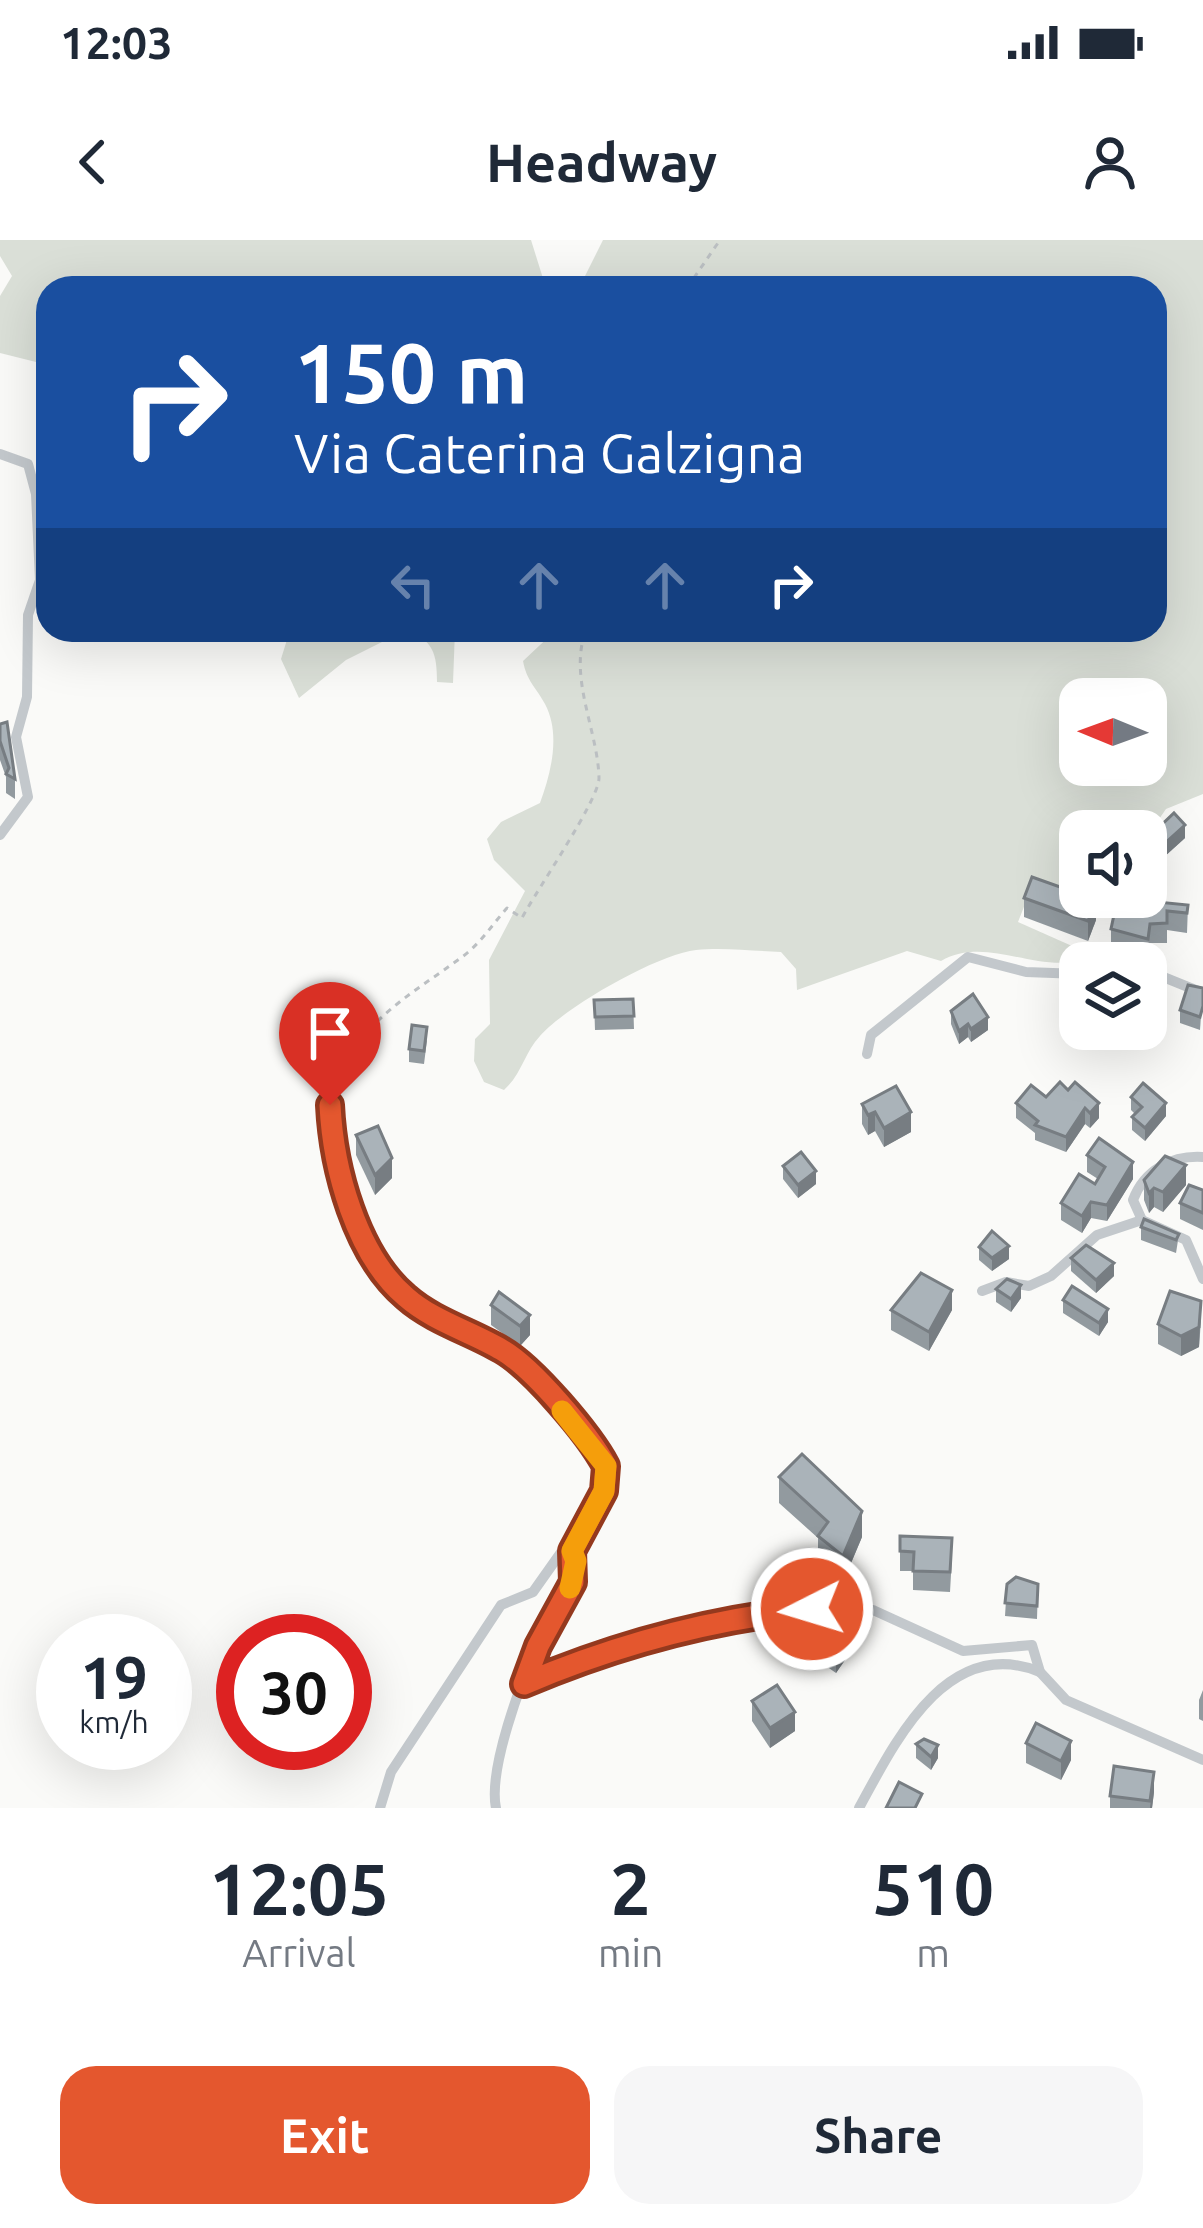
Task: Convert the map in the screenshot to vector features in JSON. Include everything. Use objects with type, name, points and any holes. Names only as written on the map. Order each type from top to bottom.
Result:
[{"type":"street","points":[[0,454],[20,458],[33,473],[36,519]]},
{"type":"street","points":[[0,835],[28,796],[16,737],[27,697],[28,615],[36,592]]},
{"type":"street","points":[[867,1054],[871,1035],[968,956],[1026,972],[1059,973]]},
{"type":"street","points":[[1167,978],[1203,993]]},
{"type":"street","points":[[330,1105],[338,1163],[375,1261],[405,1297],[505,1351],[606,1466],[604,1491],[572,1551],[573,1582],[538,1646],[499,1761],[496,1808]]},
{"type":"street","points":[[1203,1157],[1178,1156],[1139,1183],[1132,1201],[1142,1220],[1186,1240],[1203,1279]]},
{"type":"street","points":[[982,1291],[1040,1281],[1097,1235],[1142,1220]]},
{"type":"street","points":[[380,1808],[392,1772],[501,1605],[533,1592],[562,1551],[572,1551]]},
{"type":"street","points":[[524,1684],[597,1653],[729,1617],[812,1609],[872,1610],[963,1651],[1032,1646],[1040,1672]]},
{"type":"street","points":[[859,1808],[898,1736],[950,1681],[1004,1663],[1040,1672],[1079,1707],[1203,1760]]},
{"type":"path","points":[[695,276],[720,240]]},
{"type":"path","points":[[330,1105],[348,1058],[376,1017],[464,956],[507,908],[522,917],[600,783],[582,674],[585,642]]},
{"type":"shaded area","points":[[0,240],[531,240],[542,276],[36,276],[36,362],[0,353],[0,296],[12,276],[0,256]]},
{"type":"shaded area","points":[[603,240],[1203,240],[1203,794],[1165,810],[1059,810],[1059,899],[1031,889],[1018,922],[1063,942],[1059,942],[1059,963],[975,952],[941,961],[907,951],[797,990],[796,969],[781,952],[696,950],[637,971],[552,1024],[504,1090],[484,1082],[474,1061],[475,1039],[490,1024],[489,960],[525,891],[494,860],[487,839],[501,822],[540,803],[553,754],[550,716],[523,661],[543,642],[1167,642],[1167,276],[585,276]]},
{"type":"shaded area","points":[[286,642],[382,642],[346,660],[299,698],[281,659]]},
{"type":"shaded area","points":[[426,642],[455,642],[453,683],[437,682],[432,649]]},
{"type":"building","points":[[7,722],[15,779],[6,774],[9,768],[0,741],[0,724]]},
{"type":"building","points":[[1174,813],[1185,825],[1167,841],[1167,820]]},
{"type":"building","points":[[1032,877],[1059,887],[1059,911],[1024,898]]},
{"type":"building","points":[[1167,903],[1188,905],[1187,913],[1167,911]]},
{"type":"building","points":[[1113,918],[1167,918],[1167,923],[1150,924],[1148,939],[1111,929]]},
{"type":"building","points":[[1188,985],[1203,988],[1200,1017],[1180,1010]]},
{"type":"building","points":[[973,994],[988,1017],[959,1031],[951,1011]]},
{"type":"building","points":[[633,999],[634,1016],[595,1017],[594,1000]]},
{"type":"building","points":[[412,1025],[427,1027],[424,1051],[409,1049]]},
{"type":"building","points":[[1060,1082],[1068,1090],[1075,1082],[1099,1103],[1090,1113],[1085,1108],[1066,1137],[1035,1125],[1038,1121],[1016,1103],[1031,1085],[1046,1097]]},
{"type":"building","points":[[1143,1083],[1166,1103],[1145,1128],[1132,1117],[1142,1107],[1131,1097]]},
{"type":"building","points":[[896,1086],[911,1112],[884,1128],[875,1112],[868,1115],[862,1104]]},
{"type":"building","points":[[378,1126],[392,1158],[375,1175],[356,1135]]},
{"type":"building","points":[[1099,1138],[1133,1162],[1107,1205],[1091,1202],[1082,1216],[1061,1203],[1079,1174],[1095,1184],[1105,1167],[1087,1155]]},
{"type":"building","points":[[801,1152],[816,1171],[798,1185],[783,1166]]},
{"type":"building","points":[[1165,1156],[1186,1165],[1163,1192],[1154,1188],[1149,1193],[1144,1180]]},
{"type":"building","points":[[1189,1185],[1203,1190],[1203,1213],[1180,1203]]},
{"type":"building","points":[[1144,1219],[1179,1234],[1176,1240],[1141,1227]]},
{"type":"building","points":[[992,1231],[1009,1246],[992,1258],[979,1247]]},
{"type":"building","points":[[1086,1245],[1114,1263],[1096,1280],[1071,1258]]},
{"type":"building","points":[[921,1273],[952,1290],[929,1332],[891,1310]]},
{"type":"building","points":[[1007,1279],[1021,1285],[1011,1299],[996,1289]]},
{"type":"building","points":[[1072,1286],[1108,1309],[1099,1323],[1063,1300]]},
{"type":"building","points":[[1170,1291],[1201,1301],[1199,1327],[1181,1336],[1158,1324]]},
{"type":"building","points":[[499,1292],[530,1315],[520,1326],[491,1305]]},
{"type":"building","points":[[802,1454],[862,1511],[843,1556],[818,1536],[828,1522],[779,1477]]},
{"type":"building","points":[[900,1536],[952,1538],[950,1572],[913,1571],[914,1552],[900,1551]]},
{"type":"building","points":[[1016,1577],[1038,1584],[1037,1606],[1005,1603],[1007,1584]]},
{"type":"building","points":[[823,1607],[854,1628],[836,1653],[806,1633]]},
{"type":"building","points":[[777,1685],[795,1712],[770,1728],[752,1701]]},
{"type":"building","points":[[1036,1723],[1071,1741],[1061,1761],[1026,1743]]},
{"type":"building","points":[[924,1739],[938,1745],[931,1757],[916,1744]]},
{"type":"building","points":[[1114,1766],[1154,1772],[1150,1801],[1110,1796]]},
{"type":"building","points":[[899,1782],[922,1794],[915,1808],[886,1808]]},
{"type":"slow traffic","points":[[562,1411],[606,1466],[604,1491],[572,1551],[576,1561],[570,1588]]},
{"type":"route","points":[[330,1105],[332,1142],[344,1184],[375,1261],[405,1297],[505,1351],[528,1371],[606,1466],[604,1491],[572,1551],[576,1561],[573,1582],[538,1646],[524,1684],[597,1653],[729,1617],[812,1609]]}]
